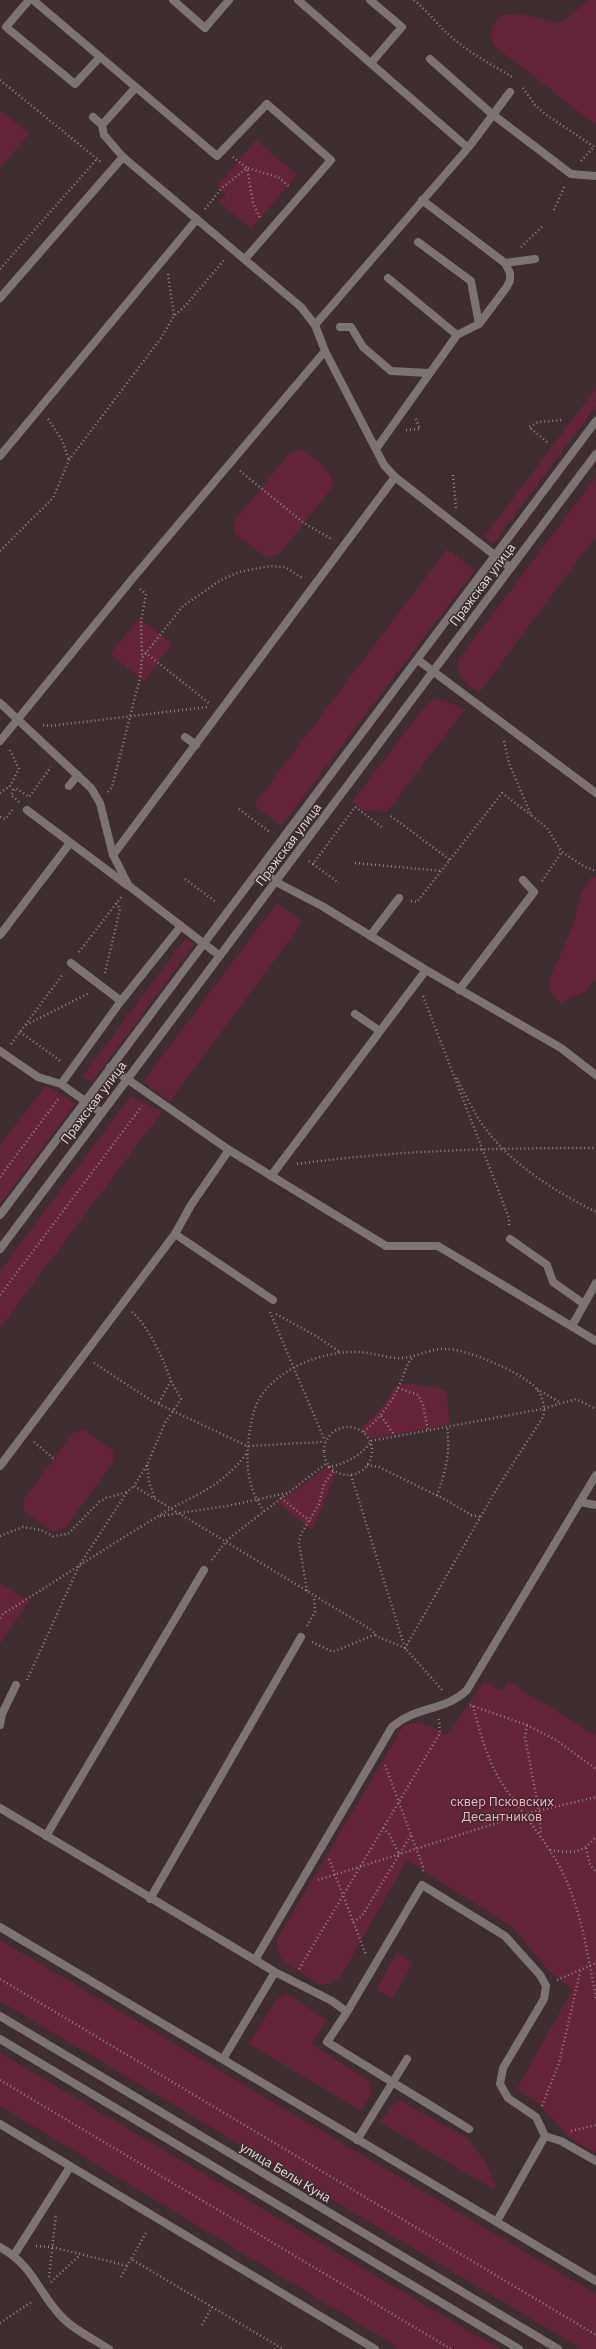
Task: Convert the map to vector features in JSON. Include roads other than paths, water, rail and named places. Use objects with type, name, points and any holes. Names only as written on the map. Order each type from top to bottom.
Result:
[{"type":"street","points":[[29,0],[6,27],[75,84],[100,57]]},
{"type":"street","points":[[33,0],[217,156],[267,104],[331,160],[245,259]]},
{"type":"street","points":[[173,0],[205,28],[230,0]]},
{"type":"street","points":[[370,0],[402,27],[371,64]]},
{"type":"street","points":[[302,1],[371,64],[468,148]]},
{"type":"street","points":[[430,59],[492,114],[571,174],[596,176]]},
{"type":"street","points":[[102,125],[136,87]]},
{"type":"street","points":[[315,325],[468,148],[510,92]]},
{"type":"street","points":[[93,117],[102,125],[104,135],[123,157],[301,307],[315,325],[325,351],[384,465],[395,477],[511,568]]},
{"type":"street","points":[[0,298],[123,157]]},
{"type":"street","points":[[376,449],[457,335],[479,324],[510,281],[510,273],[505,263],[422,200]]},
{"type":"street","points":[[0,456],[197,219]]},
{"type":"street","points":[[418,242],[471,281],[479,324]]},
{"type":"street","points":[[505,263],[535,260]]},
{"type":"street","points":[[388,278],[457,335]]},
{"type":"street","points":[[340,327],[351,327],[364,346],[391,371],[429,373]]},
{"type":"street","points":[[0,742],[229,462],[325,351]]},
{"type":"street","name":"Пражская улица","points":[[0,1215],[205,944],[596,421]]},
{"type":"street","name":"Пражская улица","points":[[0,1249],[596,454]]},
{"type":"street","points":[[113,855],[395,477]]},
{"type":"street","points":[[418,660],[433,673],[596,793]]},
{"type":"street","points":[[0,703],[91,788],[100,803],[113,855],[129,886]]},
{"type":"street","points":[[185,737],[196,745]]},
{"type":"street","points":[[69,786],[78,775]]},
{"type":"street","points":[[27,810],[220,956]]},
{"type":"street","points":[[0,935],[70,844]]},
{"type":"street","points":[[260,870],[276,882],[322,906],[459,990],[560,1048],[596,1075]]},
{"type":"street","points":[[459,990],[534,892],[523,880]]},
{"type":"street","points":[[370,936],[399,898]]},
{"type":"street","points":[[61,1084],[121,1001],[181,926]]},
{"type":"street","points":[[71,963],[121,1001]]},
{"type":"street","points":[[272,1176],[426,970]]},
{"type":"street","points":[[355,1014],[380,1031]]},
{"type":"street","points":[[0,1051],[38,1076],[61,1084],[86,1100],[102,1113]]},
{"type":"street","points":[[110,1068],[230,1150],[386,1246],[438,1246],[596,1340]]},
{"type":"street","points":[[0,1466],[175,1234],[191,1206],[230,1150]]},
{"type":"street","points":[[175,1234],[273,1300]]},
{"type":"street","points":[[510,1239],[547,1265],[553,1282],[584,1304]]},
{"type":"street","points":[[572,1326],[596,1283]]},
{"type":"street","points":[[255,1960],[392,1727],[405,1716],[420,1710],[438,1707],[456,1700],[467,1690],[596,1475]]},
{"type":"street","points":[[580,1502],[596,1505]]},
{"type":"street","points":[[46,1836],[206,1567]]},
{"type":"street","points":[[150,1899],[301,1637]]},
{"type":"street","points":[[0,1725],[1,1714],[16,1685]]},
{"type":"street","points":[[0,1808],[150,1899],[275,1972],[332,2000],[347,2012]]},
{"type":"street","points":[[469,2129],[327,2042],[347,2012],[422,1885],[505,1936],[540,1975],[546,1986],[544,1999],[502,2068],[500,2084],[508,2098],[536,2118],[545,2136],[561,2141],[596,2161]]},
{"type":"street","points":[[0,1927],[596,2281]]},
{"type":"street","points":[[223,2059],[275,1972]]},
{"type":"street","name":"улица Белы Куна","points":[[0,2016],[558,2349]]},
{"type":"street","points":[[0,2039],[519,2349]]},
{"type":"street","points":[[357,2140],[407,2059]]},
{"type":"street","points":[[0,2124],[375,2349]]},
{"type":"street","points":[[497,2221],[545,2136]]},
{"type":"street","points":[[14,2255],[70,2167]]},
{"type":"street","points":[[0,2247],[14,2255],[28,2268],[58,2313],[69,2324],[109,2349]]},
{"type":"park label","name":"сквер Псковских Десантников","points":[[502,1810]]}]
